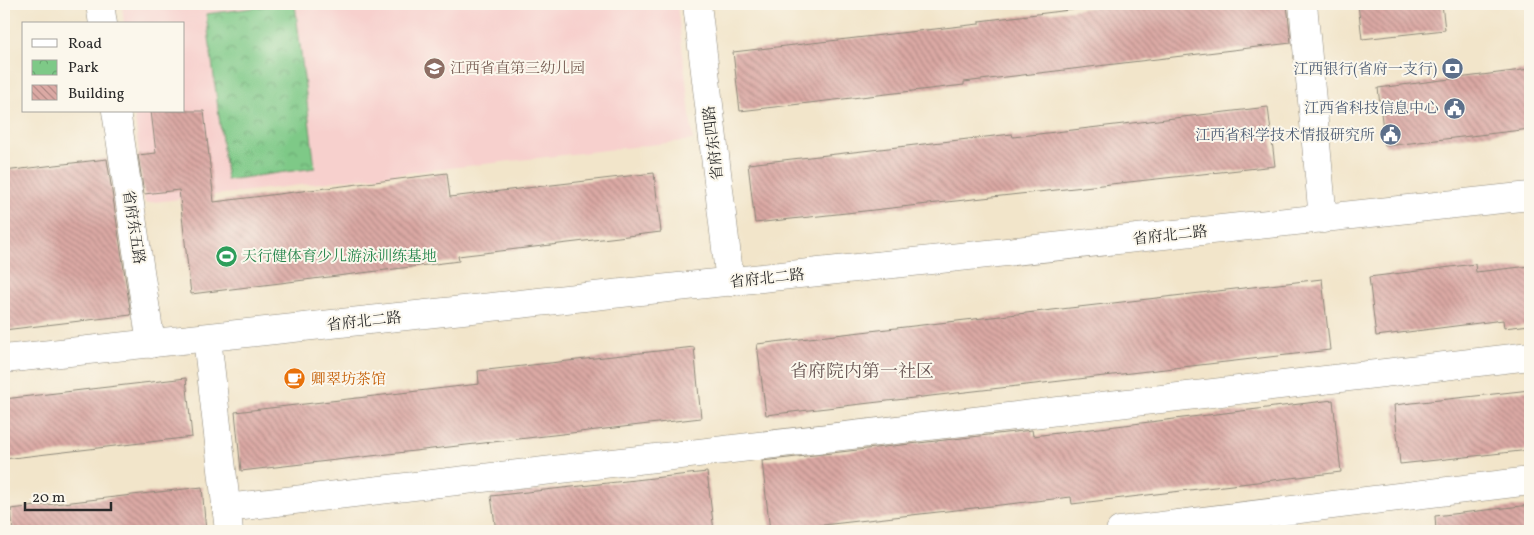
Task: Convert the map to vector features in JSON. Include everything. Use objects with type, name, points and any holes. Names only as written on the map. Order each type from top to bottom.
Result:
[{"type":"street","points":[[100,4],[103,22]]},
{"type":"street","name":"省府东四路","points":[[696,4],[730,282]]},
{"type":"street","points":[[1303,4],[1323,219]]},
{"type":"street","name":"省府东五路","points":[[116,112],[151,344]]},
{"type":"street","name":"省府北二路","points":[[4,359],[1530,196]]},
{"type":"street","points":[[207,338],[228,520],[1530,356]]},
{"type":"street","points":[[1120,531],[1530,481]]},
{"type":"shaded area","name":"江西省直第三幼儿园","points":[[122,4],[677,4],[693,140],[145,203],[134,112],[185,112],[185,22],[124,22]]},
{"type":"green space","points":[[295,4],[315,168],[227,180],[206,14]]},
{"type":"building","points":[[1120,4],[1287,4],[1291,43],[964,82],[964,85],[740,111],[733,52],[979,24],[979,21]]},
{"type":"building","points":[[1358,4],[1442,4],[1445,30],[1362,39]]},
{"type":"building","name":"江西省科技信息中心","points":[[1530,69],[1530,129],[1385,146],[1378,88]]},
{"type":"building","points":[[1268,107],[1275,166],[755,223],[748,164],[1012,134],[1013,137]]},
{"type":"building","points":[[204,111],[214,202],[447,173],[450,197],[654,173],[661,232],[458,256],[459,261],[191,294],[179,190],[144,194],[138,155],[156,153],[151,112]]},
{"type":"building","points":[[107,159],[131,315],[4,330],[4,171]]},
{"type":"building","points":[[1475,264],[1476,272],[1530,266],[1530,325],[1504,328],[1503,320],[1376,336],[1369,277]]},
{"type":"building","points":[[1322,279],[1330,350],[766,415],[757,344]]},
{"type":"building","points":[[694,347],[701,418],[241,471],[235,412],[479,384],[478,371]]},
{"type":"building","points":[[186,378],[192,437],[4,459],[4,399]]},
{"type":"building","points":[[1530,390],[1530,450],[1400,464],[1394,405]]},
{"type":"building","points":[[1333,400],[1341,472],[1072,504],[1071,497],[770,531],[762,461],[1032,430],[1033,436]]},
{"type":"building","points":[[707,472],[714,531],[496,531],[491,496]]},
{"type":"building","points":[[202,487],[206,531],[13,531],[11,509]]},
{"type":"building","points":[[1530,505],[1530,531],[1436,531],[1435,516]]},
{"type":"place","name":"江西省直第三幼儿园","points":[[434,68]]},
{"type":"place","name":"江西银行(省府一支行)","points":[[1453,69]]},
{"type":"place","name":"江西省科技信息中心","points":[[1455,108]]},
{"type":"place","name":"江西省科学技术情报研究所","points":[[1391,135]]},
{"type":"place","name":"天行健体育少儿游泳训练基地","points":[[226,256]]},
{"type":"place","name":"卿翠坊茶馆","points":[[295,379]]},
{"type":"district","name":"省府院内第一社区","points":[[862,371]]}]
